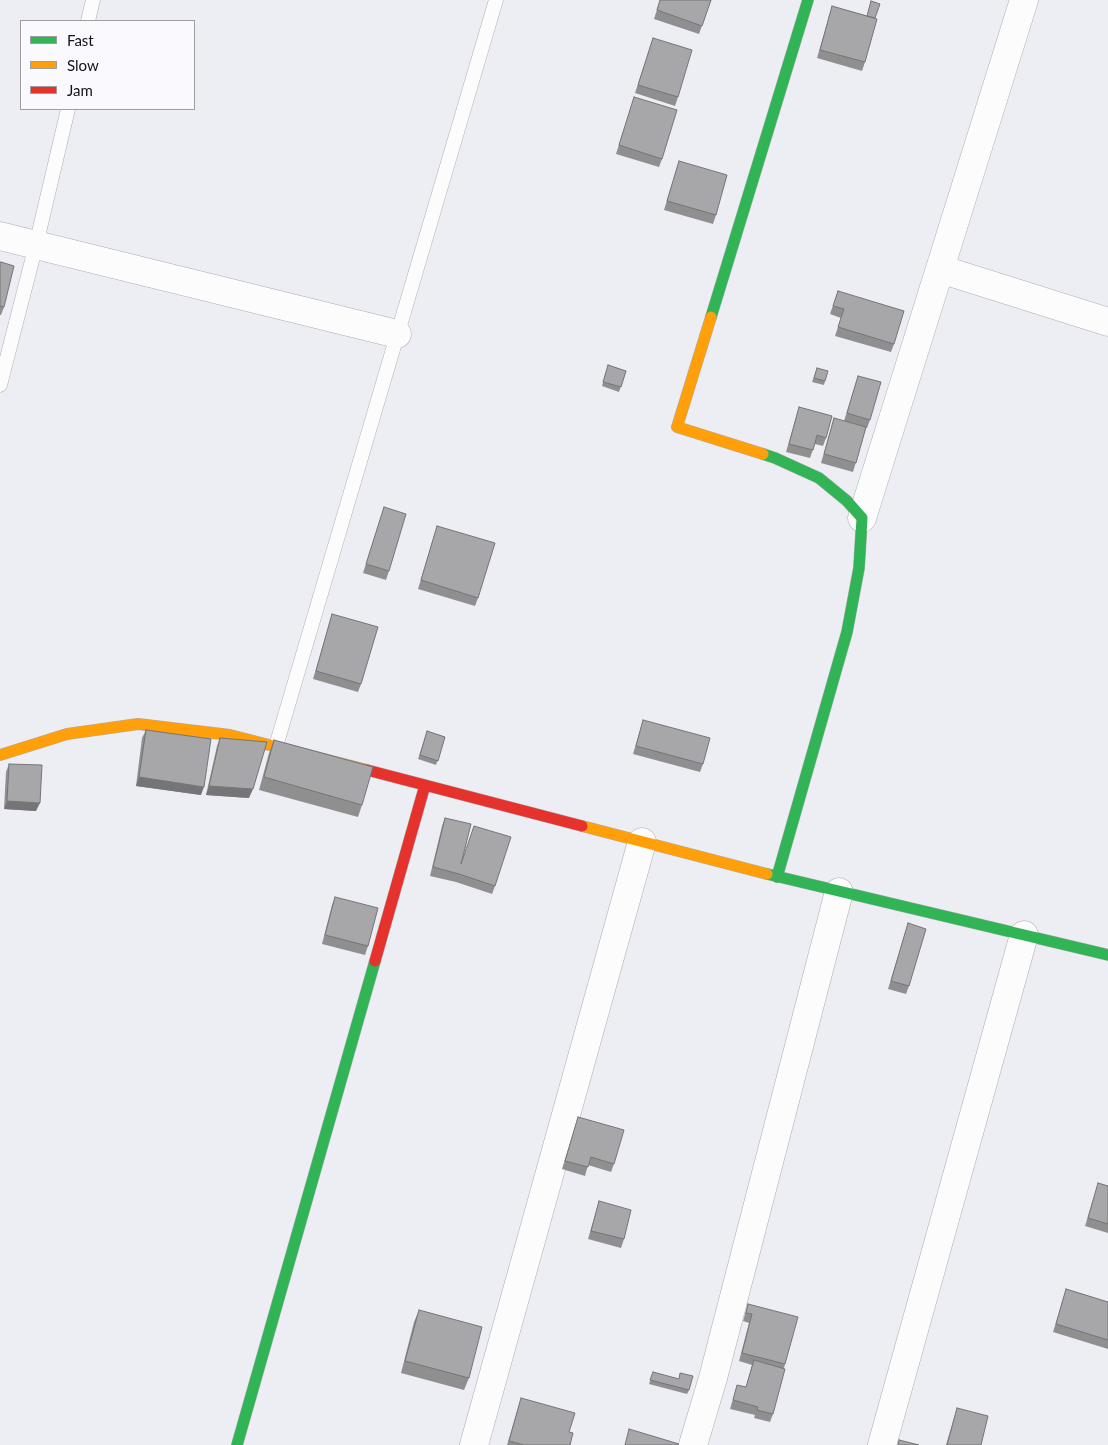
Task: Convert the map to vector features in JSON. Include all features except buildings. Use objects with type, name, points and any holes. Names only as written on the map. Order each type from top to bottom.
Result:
[{"type":"street","points":[[808,0],[677,427],[775,458],[819,478],[847,501],[862,518]]},
{"type":"street","points":[[777,877],[847,632],[859,568],[862,518],[1024,0]]},
{"type":"street","points":[[0,236],[397,334]]},
{"type":"street","points":[[940,269],[1108,322]]},
{"type":"street","points":[[0,755],[67,734],[138,724],[230,735],[777,877],[1108,955]]},
{"type":"street","points":[[237,1445],[425,785]]},
{"type":"street","points":[[474,1445],[642,842]]},
{"type":"street","points":[[693,1445],[839,892]]},
{"type":"street","points":[[882,1445],[1024,935]]},
{"type":"lane","points":[[88,20],[93,0]]},
{"type":"lane","points":[[276,746],[496,0]]},
{"type":"lane","points":[[0,385],[68,110]]},
{"type":"traffic: fast","points":[[711,317],[808,0]]},
{"type":"traffic: fast","points":[[763,454],[819,478],[847,501],[862,518],[859,568],[847,632],[777,877]]},
{"type":"traffic: fast","points":[[767,874],[1108,955]]},
{"type":"traffic: fast","points":[[237,1445],[375,961]]},
{"type":"traffic: slow","points":[[711,317],[677,427],[763,454]]},
{"type":"traffic: slow","points":[[0,755],[67,734],[138,724],[230,735],[367,770]]},
{"type":"traffic: slow","points":[[582,826],[767,874]]},
{"type":"traffic: jam","points":[[367,770],[582,826]]},
{"type":"traffic: jam","points":[[375,961],[425,785]]}]
